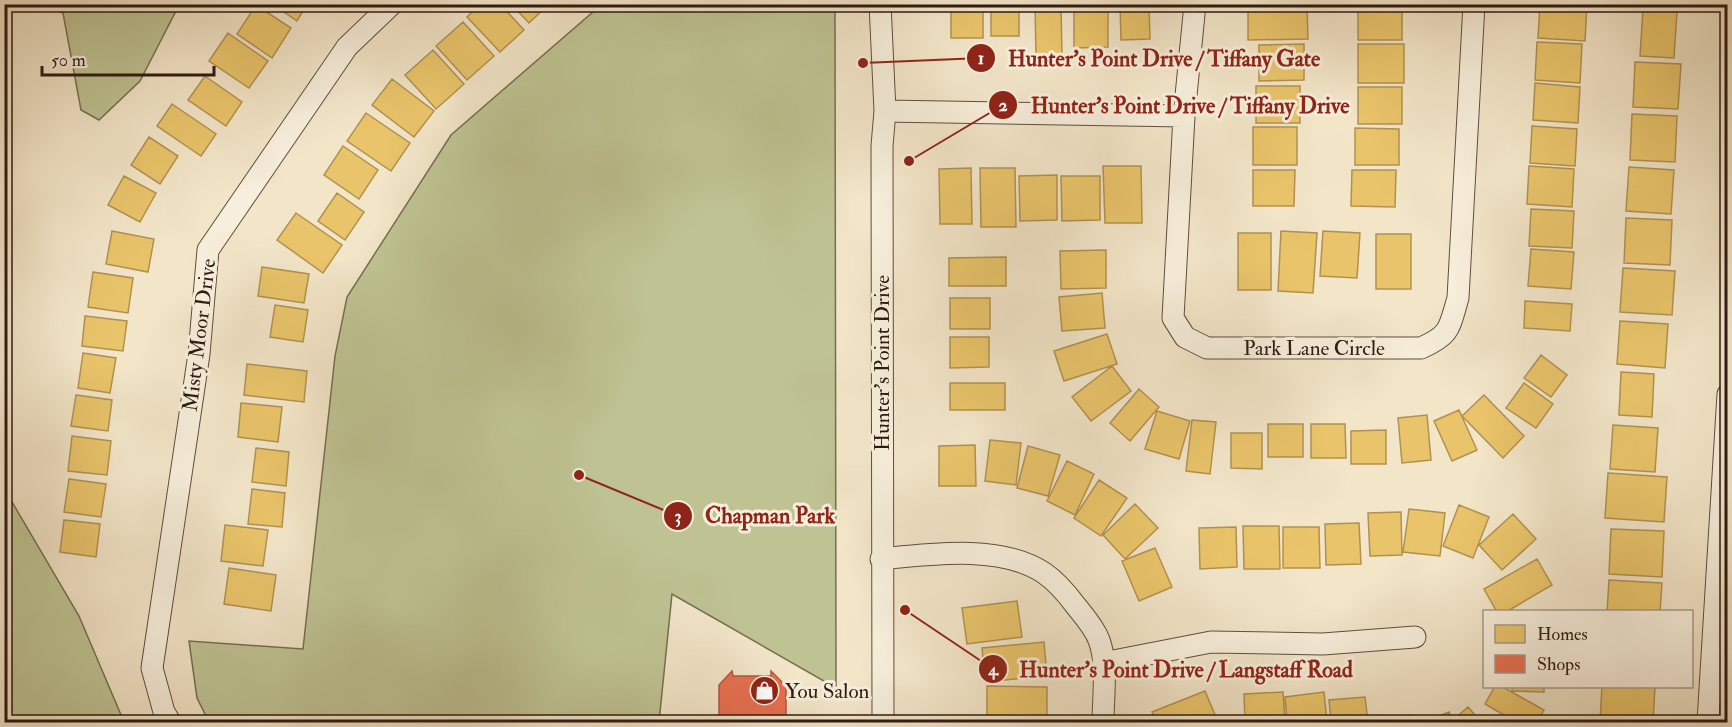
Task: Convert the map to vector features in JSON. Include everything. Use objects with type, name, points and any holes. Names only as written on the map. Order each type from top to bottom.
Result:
[{"type":"street","name":"Misty Moor Drive","points":[[170,723],[164,712],[152,668],[199,354],[208,250],[347,47],[392,4]]},
{"type":"street","name":"Hunter's Point Drive","points":[[880,4],[885,111],[882,146],[883,723]]},
{"type":"street","name":"Park Lane Circle","points":[[1195,4],[1184,116],[1173,318],[1185,337],[1207,348],[1421,348],[1442,339],[1449,328],[1458,298],[1474,4]]},
{"type":"street","points":[[885,111],[1184,116]]},
{"type":"street","points":[[1708,723],[1728,394]]},
{"type":"street","points":[[881,559],[984,554],[1015,560],[1044,572],[1090,623],[1099,640],[1103,663],[1103,723]]},
{"type":"street","points":[[1103,663],[1211,642],[1323,644],[1415,637]]},
{"type":"green space","points":[[179,4],[140,81],[99,120],[81,110],[63,13],[43,5]]},
{"type":"green space","points":[[601,5],[835,5],[836,688],[672,594],[659,722],[209,722],[197,698],[189,641],[303,649],[335,356],[347,297],[451,135]]},
{"type":"green space","points":[[5,490],[79,616],[124,722],[5,722]]},
{"type":"building: Homes","points":[[272,4],[307,4],[297,21]]},
{"type":"building: Homes","points":[[480,4],[500,4],[524,30],[500,52],[467,17]]},
{"type":"building: Homes","points":[[511,4],[549,4],[529,23]]},
{"type":"building: Homes","points":[[951,4],[983,4],[983,38],[951,38]]},
{"type":"building: Homes","points":[[991,4],[1019,4],[1019,36],[991,36]]},
{"type":"building: Homes","points":[[1035,4],[1061,4],[1062,56],[1036,57]]},
{"type":"building: Homes","points":[[1074,4],[1108,4],[1108,47],[1074,48]]},
{"type":"building: Homes","points":[[1120,4],[1149,4],[1150,39],[1121,40]]},
{"type":"building: Homes","points":[[1248,4],[1307,4],[1308,39],[1248,40]]},
{"type":"building: Homes","points":[[1358,4],[1402,4],[1402,40],[1358,40]]},
{"type":"building: Homes","points":[[1540,4],[1587,4],[1585,41],[1538,38]]},
{"type":"building: Homes","points":[[256,5],[291,28],[272,58],[237,34]]},
{"type":"building: Homes","points":[[1643,9],[1677,12],[1674,58],[1640,56]]},
{"type":"building: Homes","points":[[463,22],[494,56],[467,80],[436,46]]},
{"type":"building: Homes","points":[[228,33],[268,61],[249,88],[209,61]]},
{"type":"building: Homes","points":[[1537,42],[1582,44],[1580,83],[1535,80]]},
{"type":"building: Homes","points":[[1304,44],[1304,80],[1259,81],[1259,45]]},
{"type":"building: Homes","points":[[1358,44],[1404,44],[1404,83],[1358,83]]},
{"type":"building: Homes","points":[[433,50],[464,84],[436,109],[405,75]]},
{"type":"building: Homes","points":[[1635,62],[1681,64],[1678,109],[1633,107]]},
{"type":"building: Homes","points":[[205,76],[242,102],[226,126],[188,100]]},
{"type":"building: Homes","points":[[392,79],[434,111],[414,137],[372,105]]},
{"type":"building: Homes","points":[[1535,83],[1580,87],[1578,123],[1533,120]]},
{"type":"building: Homes","points":[[1256,86],[1300,86],[1300,123],[1256,123]]},
{"type":"building: Homes","points":[[1358,87],[1402,87],[1402,124],[1358,124]]},
{"type":"building: Homes","points":[[172,104],[216,134],[201,156],[157,126]]},
{"type":"building: Homes","points":[[366,113],[410,143],[391,171],[347,141]]},
{"type":"building: Homes","points":[[1632,114],[1677,116],[1675,162],[1630,160]]},
{"type":"building: Homes","points":[[1532,126],[1577,129],[1575,166],[1530,163]]},
{"type":"building: Homes","points":[[1253,127],[1297,127],[1297,165],[1253,165]]},
{"type":"building: Homes","points":[[1355,128],[1399,129],[1399,165],[1355,165]]},
{"type":"building: Homes","points":[[149,137],[178,156],[160,184],[131,165]]},
{"type":"building: Homes","points":[[343,146],[378,170],[359,199],[324,175]]},
{"type":"building: Homes","points":[[1103,166],[1141,166],[1142,223],[1105,223]]},
{"type":"building: Homes","points":[[1529,166],[1574,169],[1572,207],[1527,204]]},
{"type":"building: Homes","points":[[1629,167],[1674,170],[1671,214],[1626,211]]},
{"type":"building: Homes","points":[[971,168],[972,224],[940,224],[939,169]]},
{"type":"building: Homes","points":[[980,168],[1015,168],[1016,227],[981,227]]},
{"type":"building: Homes","points":[[1253,170],[1295,170],[1294,206],[1253,206]]},
{"type":"building: Homes","points":[[1352,170],[1396,170],[1395,207],[1351,206]]},
{"type":"building: Homes","points":[[1057,175],[1057,220],[1020,221],[1019,176]]},
{"type":"building: Homes","points":[[124,176],[156,193],[140,222],[108,205]]},
{"type":"building: Homes","points":[[1061,176],[1100,176],[1100,220],[1062,221]]},
{"type":"building: Homes","points":[[337,193],[364,212],[345,240],[318,221]]},
{"type":"building: Homes","points":[[1531,209],[1574,211],[1572,248],[1529,246]]},
{"type":"building: Homes","points":[[296,213],[342,245],[323,273],[277,240]]},
{"type":"building: Homes","points":[[1626,218],[1672,220],[1670,265],[1624,263]]},
{"type":"building: Homes","points":[[112,231],[154,239],[148,272],[106,264]]},
{"type":"building: Homes","points":[[1281,231],[1317,233],[1313,293],[1278,291]]},
{"type":"building: Homes","points":[[1323,231],[1360,233],[1357,278],[1320,276]]},
{"type":"building: Homes","points":[[1238,233],[1271,233],[1271,290],[1238,290]]},
{"type":"building: Homes","points":[[1376,234],[1411,234],[1411,289],[1376,289]]},
{"type":"building: Homes","points":[[1531,249],[1574,252],[1571,289],[1528,286]]},
{"type":"building: Homes","points":[[1106,250],[1106,288],[1061,289],[1060,251]]},
{"type":"building: Homes","points":[[1006,257],[1006,286],[949,286],[949,258]]},
{"type":"building: Homes","points":[[262,267],[309,274],[304,303],[258,296]]},
{"type":"building: Homes","points":[[1623,268],[1675,271],[1672,315],[1620,312]]},
{"type":"building: Homes","points":[[93,272],[133,278],[128,313],[88,307]]},
{"type":"building: Homes","points":[[1102,293],[1105,328],[1062,331],[1059,297]]},
{"type":"building: Homes","points":[[950,298],[990,298],[990,329],[950,329]]},
{"type":"building: Homes","points":[[1525,301],[1572,304],[1570,331],[1524,328]]},
{"type":"building: Homes","points":[[275,305],[308,310],[303,342],[270,337]]},
{"type":"building: Homes","points":[[85,316],[127,321],[123,351],[82,346]]},
{"type":"building: Homes","points":[[1620,321],[1668,324],[1665,368],[1617,364]]},
{"type":"building: Homes","points":[[1107,334],[1117,364],[1064,381],[1054,351]]},
{"type":"building: Homes","points":[[950,337],[989,337],[989,367],[950,368]]},
{"type":"building: Homes","points":[[83,353],[116,358],[110,393],[78,388]]},
{"type":"building: Homes","points":[[1541,355],[1567,375],[1551,397],[1524,378]]},
{"type":"building: Homes","points":[[247,364],[307,371],[304,402],[244,395]]},
{"type":"building: Homes","points":[[1112,366],[1131,391],[1091,421],[1072,397]]},
{"type":"building: Homes","points":[[1621,372],[1654,374],[1652,417],[1619,415]]},
{"type":"building: Homes","points":[[950,383],[1005,383],[1005,410],[950,410]]},
{"type":"building: Homes","points":[[1524,383],[1553,404],[1536,428],[1506,408]]},
{"type":"building: Homes","points":[[1139,389],[1159,407],[1130,441],[1110,423]]},
{"type":"building: Homes","points":[[76,395],[112,400],[108,431],[71,426]]},
{"type":"building: Homes","points":[[1484,395],[1524,436],[1503,458],[1462,416]]},
{"type":"building: Homes","points":[[241,403],[282,407],[278,442],[238,437]]},
{"type":"building: Homes","points":[[1459,410],[1477,450],[1452,461],[1434,421]]},
{"type":"building: Homes","points":[[1157,411],[1190,421],[1179,459],[1145,449]]},
{"type":"building: Homes","points":[[1427,415],[1431,460],[1402,463],[1398,418]]},
{"type":"building: Homes","points":[[1192,420],[1216,422],[1210,474],[1186,471]]},
{"type":"building: Homes","points":[[1268,424],[1303,424],[1303,457],[1268,457]]},
{"type":"building: Homes","points":[[1311,424],[1345,424],[1346,458],[1311,458]]},
{"type":"building: Homes","points":[[1613,425],[1658,428],[1655,472],[1610,469]]},
{"type":"building: Homes","points":[[1386,430],[1386,464],[1351,464],[1351,431]]},
{"type":"building: Homes","points":[[1231,433],[1262,433],[1262,469],[1231,468]]},
{"type":"building: Homes","points":[[72,436],[111,441],[107,475],[68,471]]},
{"type":"building: Homes","points":[[990,440],[1021,443],[1016,485],[985,481]]},
{"type":"building: Homes","points":[[975,445],[976,486],[939,486],[939,446]]},
{"type":"building: Homes","points":[[1028,446],[1060,455],[1048,496],[1017,488]]},
{"type":"building: Homes","points":[[256,448],[289,452],[286,486],[252,482]]},
{"type":"building: Homes","points":[[1067,461],[1094,474],[1075,515],[1047,501]]},
{"type":"building: Homes","points":[[1608,473],[1667,477],[1664,522],[1605,518]]},
{"type":"building: Homes","points":[[69,479],[106,484],[101,517],[64,512]]},
{"type":"building: Homes","points":[[1099,480],[1127,498],[1101,536],[1074,518]]},
{"type":"building: Homes","points":[[252,489],[285,493],[282,527],[248,524]]},
{"type":"building: Homes","points":[[1135,504],[1158,528],[1125,559],[1103,535]]},
{"type":"building: Homes","points":[[1459,505],[1489,517],[1473,558],[1443,546]]},
{"type":"building: Homes","points":[[1409,509],[1445,513],[1440,556],[1403,552]]},
{"type":"building: Homes","points":[[1401,512],[1402,555],[1370,556],[1368,513]]},
{"type":"building: Homes","points":[[1513,514],[1536,539],[1502,570],[1479,545]]},
{"type":"building: Homes","points":[[64,520],[100,524],[96,557],[60,552]]},
{"type":"building: Homes","points":[[1359,523],[1361,564],[1326,565],[1325,524]]},
{"type":"building: Homes","points":[[225,525],[268,530],[263,566],[221,561]]},
{"type":"building: Homes","points":[[1243,526],[1279,526],[1280,569],[1244,569]]},
{"type":"building: Homes","points":[[1236,527],[1237,567],[1200,569],[1199,528]]},
{"type":"building: Homes","points":[[1283,527],[1319,527],[1320,568],[1283,568]]},
{"type":"building: Homes","points":[[1611,529],[1664,531],[1662,577],[1609,574]]},
{"type":"building: Homes","points":[[1155,548],[1172,587],[1139,601],[1122,561]]},
{"type":"building: Homes","points":[[1537,559],[1552,585],[1509,610],[1496,610],[1484,589]]},
{"type":"building: Homes","points":[[229,568],[276,575],[271,611],[224,604]]},
{"type":"building: Homes","points":[[1609,580],[1662,583],[1660,610],[1607,610]]},
{"type":"building: Homes","points":[[1017,601],[1022,637],[967,644],[962,608]]},
{"type":"building: Homes","points":[[1044,642],[1047,676],[985,682],[982,648]]},
{"type":"building: Homes","points":[[987,686],[1047,687],[1047,722],[987,722]]},
{"type":"building: Homes","points":[[1494,688],[1505,688],[1544,710],[1537,722],[1500,722],[1504,715],[1485,704]]},
{"type":"building: Homes","points":[[1512,688],[1544,688],[1544,692],[1512,691]]},
{"type":"building: Homes","points":[[1602,688],[1655,688],[1653,722],[1600,722]]},
{"type":"building: Homes","points":[[1205,691],[1218,722],[1156,722],[1152,712]]},
{"type":"building: Homes","points":[[1283,692],[1285,722],[1245,722],[1244,694]]},
{"type":"building: Homes","points":[[1324,692],[1327,722],[1287,722],[1285,697]]},
{"type":"building: Homes","points":[[1365,697],[1368,722],[1331,722],[1329,700]]},
{"type":"building: Homes","points":[[1468,707],[1481,722],[1455,722],[1453,720]]},
{"type":"building: Homes","points":[[1449,712],[1453,722],[1424,722]]},
{"type":"building: Homes","points":[[1411,715],[1412,722],[1373,722],[1373,720]]},
{"type":"building: Shops","points":[[732,671],[733,676],[771,676],[771,671],[786,686],[786,722],[719,722],[719,685]]},
{"type":"place","name":"Hunter's Point Drive / Tiffany Gate","points":[[863,63]]},
{"type":"place","name":"Hunter's Point Drive / Tiffany Drive","points":[[909,161]]},
{"type":"place","name":"Chapman Park","points":[[579,475]]},
{"type":"place","name":"Hunter's Point Drive / Langstaff Road","points":[[905,610]]},
{"type":"place","name":"You Salon","points":[[764,691]]}]
